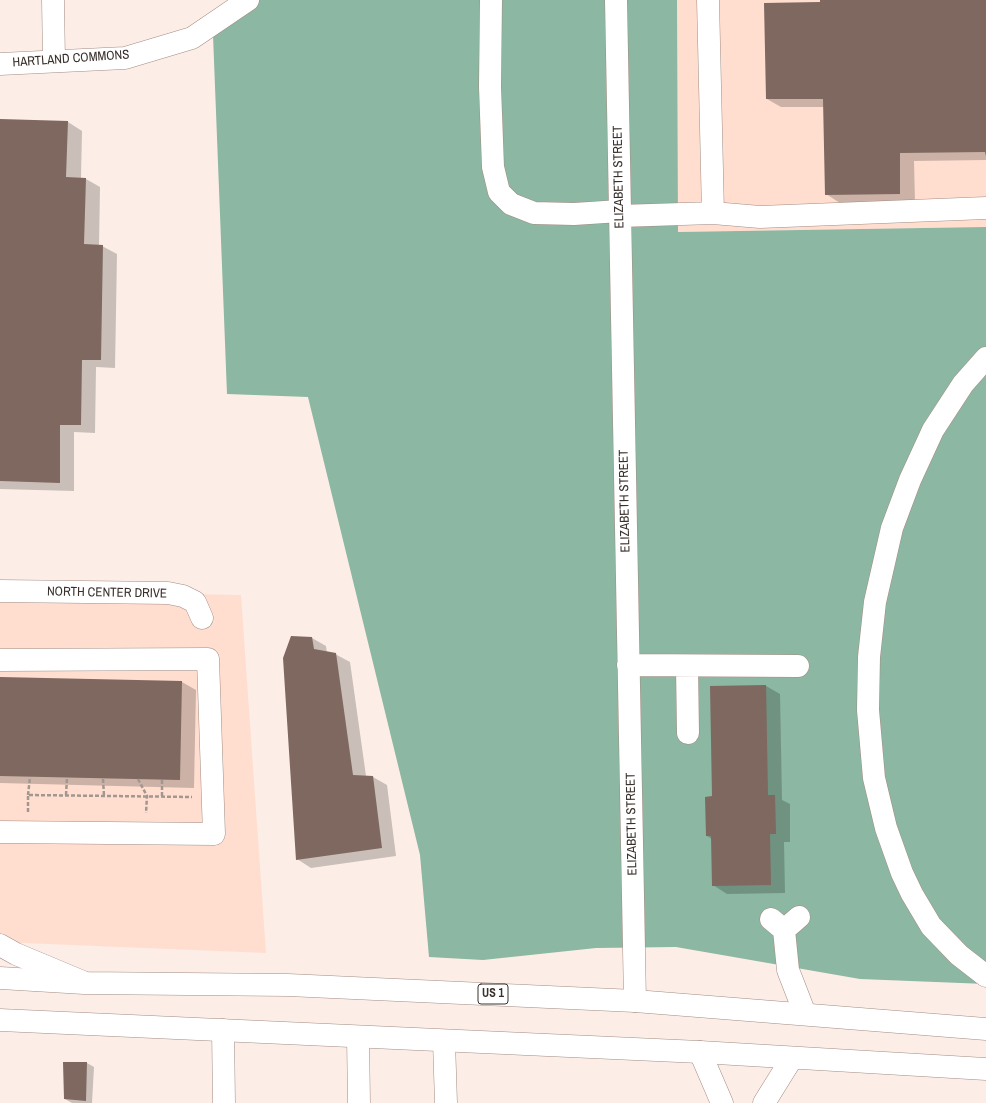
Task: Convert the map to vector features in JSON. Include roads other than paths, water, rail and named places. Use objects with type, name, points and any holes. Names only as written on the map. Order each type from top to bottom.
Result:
[{"type":"main road","points":[[53,0],[54,61]]},
{"type":"main road","name":"HARTLAND COMMONS","points":[[0,64],[125,58],[192,38],[248,0]]},
{"type":"main road","points":[[491,0],[490,87],[493,167],[499,192],[511,204],[534,213],[713,213],[760,217],[986,208]]},
{"type":"main road","name":"ELIZABETH STREET","points":[[616,0],[635,1001]]},
{"type":"main road","points":[[708,0],[713,213]]},
{"type":"main road","points":[[986,358],[963,384],[933,430],[910,480],[892,528],[875,602],[869,657],[868,710],[874,778],[886,828],[902,873],[912,894],[931,926],[959,955],[986,976]]},
{"type":"main road","name":"NORTH CENTER DRIVE","points":[[0,591],[168,593],[183,596],[195,602],[202,618]]},
{"type":"main road","points":[[0,660],[208,659],[214,834],[0,832]]},
{"type":"main road","points":[[628,665],[798,666]]},
{"type":"main road","points":[[687,666],[688,733]]},
{"type":"main road","points":[[785,922],[788,970],[805,1014]]},
{"type":"main road","points":[[0,945],[16,954],[84,983]]},
{"type":"main road","name":"US 1","points":[[0,978],[84,983],[288,985],[635,1001],[986,1029]]},
{"type":"main road","points":[[0,1020],[444,1042],[700,1052],[986,1070]]},
{"type":"main road","points":[[223,1030],[224,1103]]},
{"type":"main road","points":[[358,1037],[359,1103]]},
{"type":"main road","points":[[444,1042],[446,1103]]},
{"type":"main road","points":[[700,1052],[722,1103]]},
{"type":"main road","points":[[764,1103],[792,1058]]}]
